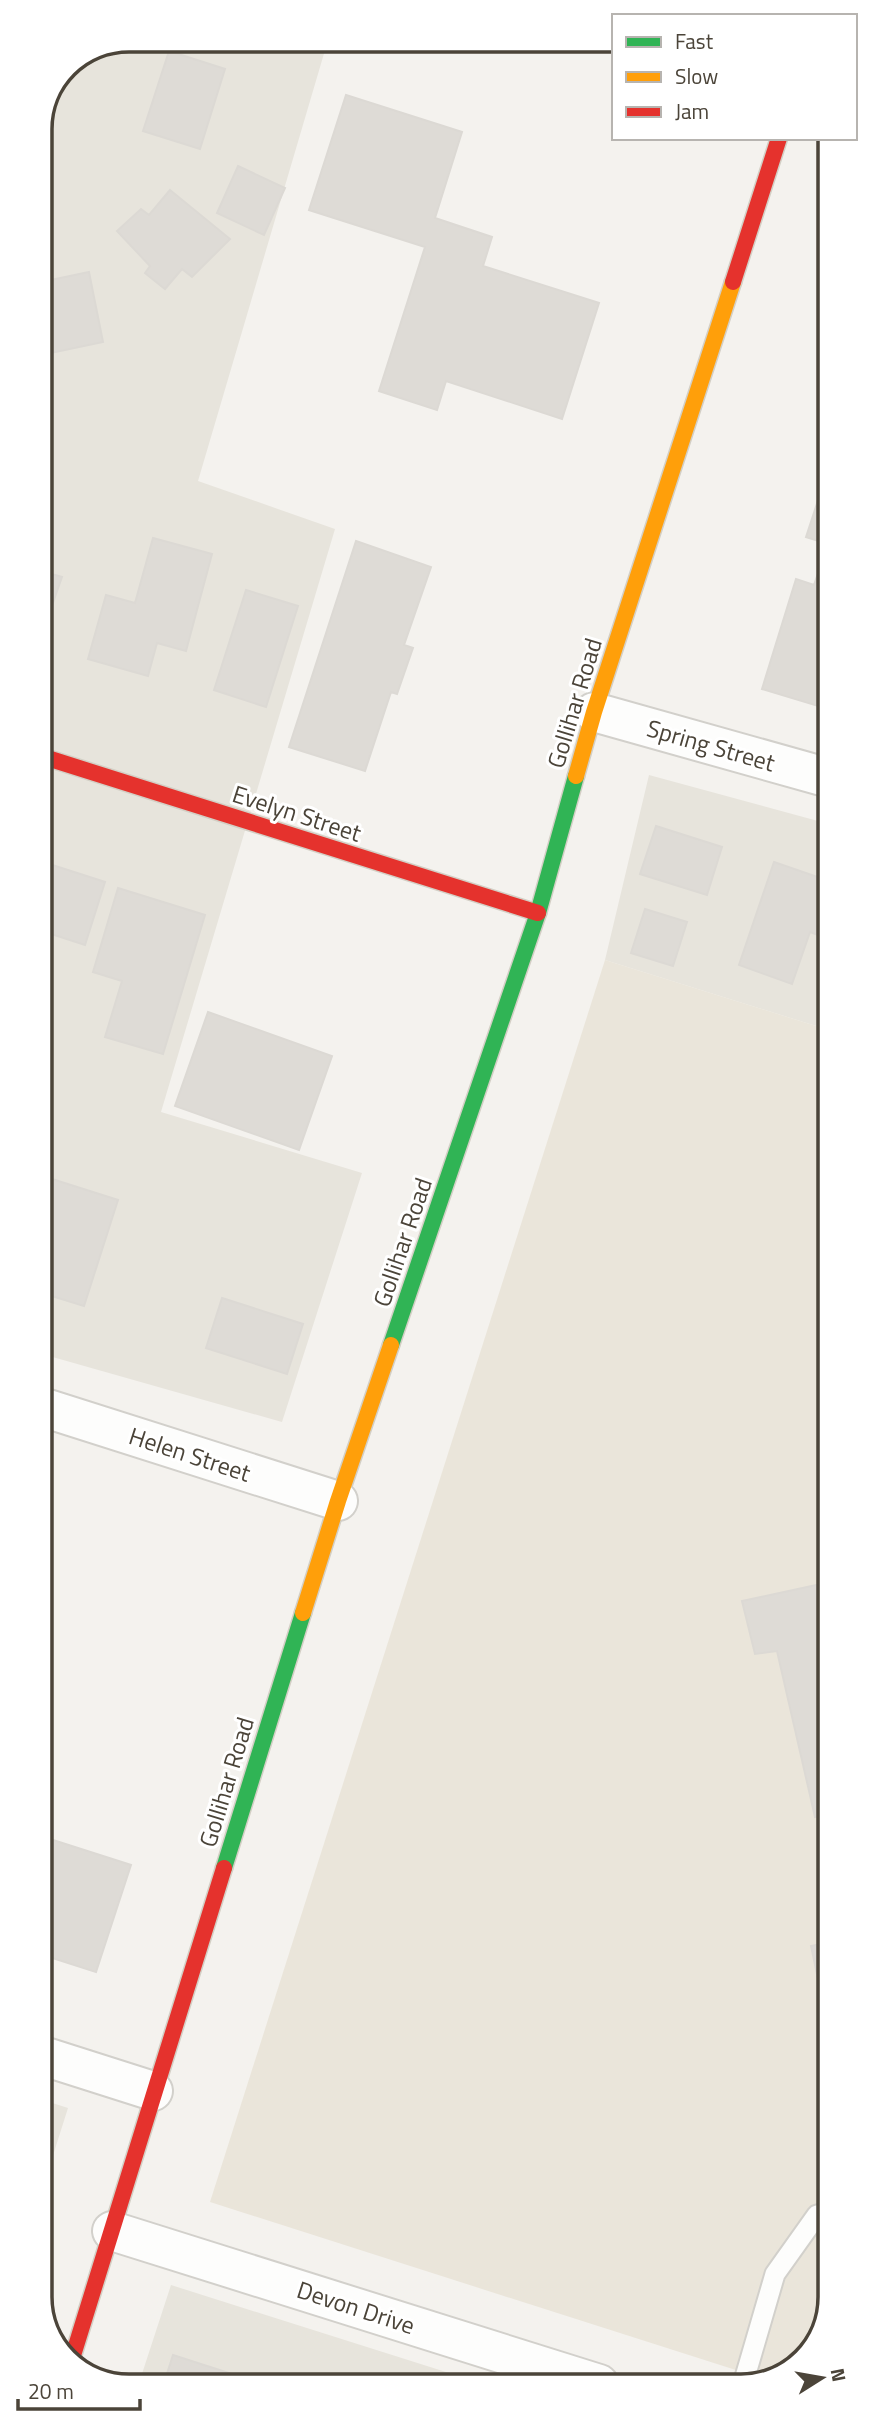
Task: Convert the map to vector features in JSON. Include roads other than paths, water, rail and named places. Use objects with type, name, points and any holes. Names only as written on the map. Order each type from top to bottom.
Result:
[{"type":"main road","name":"Gollihar Road","points":[[74,2351],[338,1501],[538,913],[594,712],[778,140]]},
{"type":"main road","name":"Evelyn Street","points":[[52,759],[538,913]]},
{"type":"street","name":"Spring Street","points":[[594,712],[819,775]]},
{"type":"street","name":"Helen Street","points":[[52,1410],[338,1501]]},
{"type":"street","points":[[52,2059],[153,2091]]},
{"type":"street","name":"Devon Drive","points":[[112,2231],[567,2374]]},
{"type":"lane","points":[[746,2374],[775,2274],[819,2215]]}]
